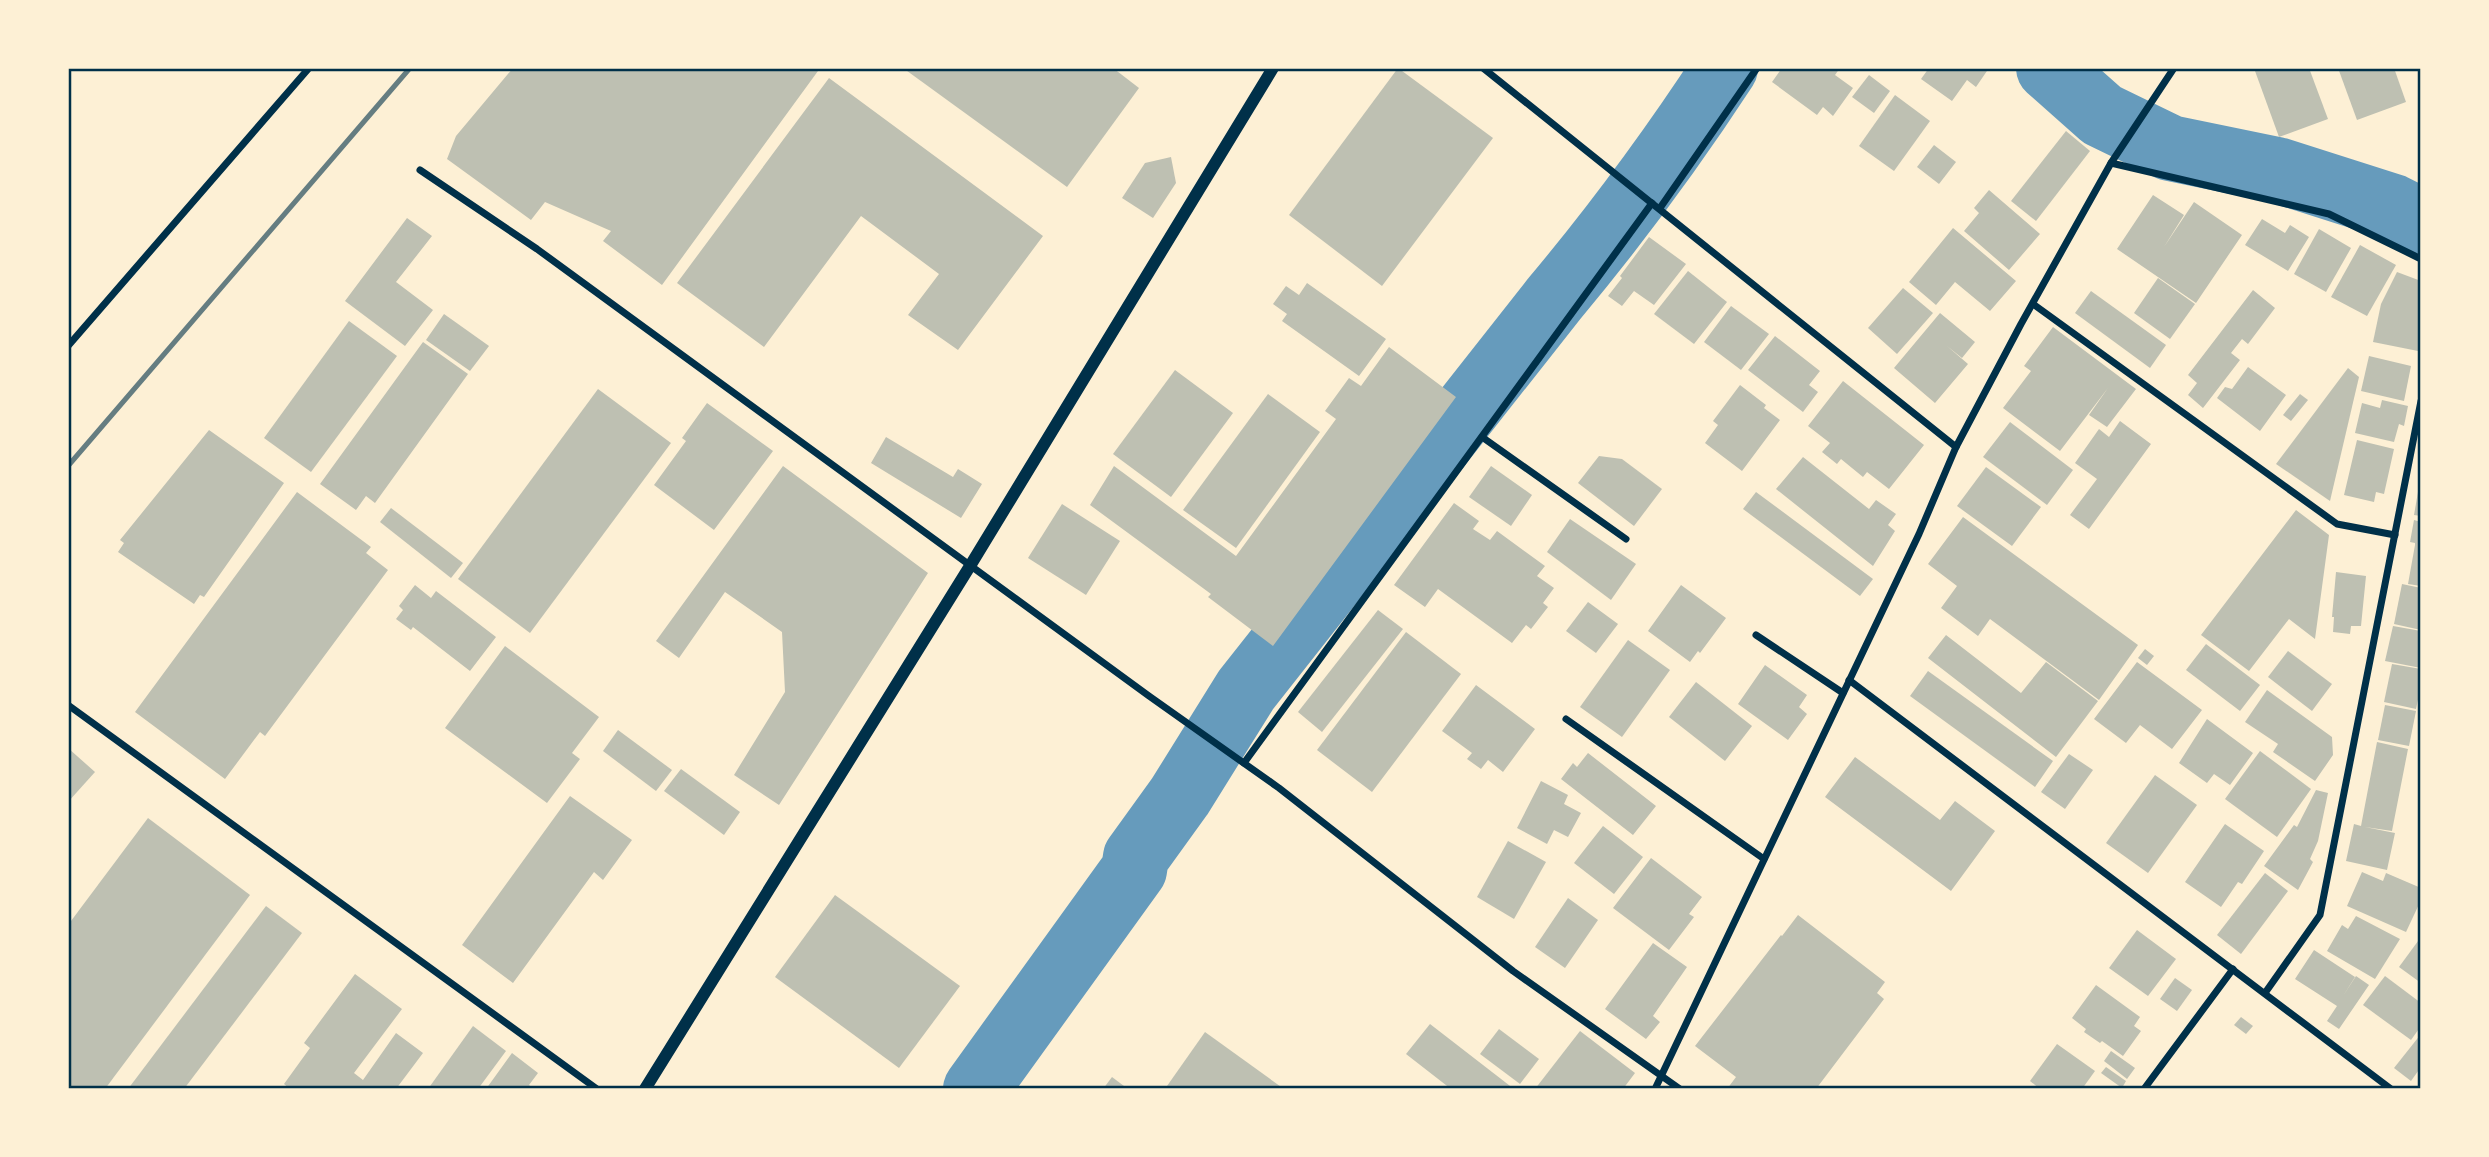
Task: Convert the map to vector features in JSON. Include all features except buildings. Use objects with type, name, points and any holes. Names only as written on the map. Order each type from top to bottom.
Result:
[{"type":"street","points":[[68,346],[309,68]]},
{"type":"street","points":[[645,1089],[970,566],[1273,68]]},
{"type":"street","points":[[1483,68],[1956,447]]},
{"type":"street","points":[[1660,208],[1757,68]]},
{"type":"street","points":[[1655,1089],[1919,534],[1956,447],[2111,163],[2174,68]]},
{"type":"street","points":[[2111,163],[2329,214],[2421,259]]},
{"type":"street","points":[[420,170],[537,249],[1244,763],[1513,971],[1680,1089]]},
{"type":"street","points":[[1244,763],[1652,203]]},
{"type":"street","points":[[2032,304],[2337,524],[2395,535]]},
{"type":"street","points":[[2264,993],[2320,915],[2421,401]]},
{"type":"street","points":[[1482,437],[1626,538]]},
{"type":"street","points":[[1756,635],[1843,693]]},
{"type":"street","points":[[1849,680],[2391,1089]]},
{"type":"street","points":[[68,705],[597,1089]]},
{"type":"street","points":[[1566,719],[1764,859]]},
{"type":"street","points":[[2144,1089],[2233,969]]},
{"type":"waterway","points":[[976,1089],[1134,870],[1136,857],[1180,796],[1246,690],[1621,215],[1725,68]]},
{"type":"waterway","points":[[2049,68],[2102,115],[2170,148],[2277,170],[2393,207],[2421,221]]},
{"type":"railway","points":[[68,466],[410,68]]}]
